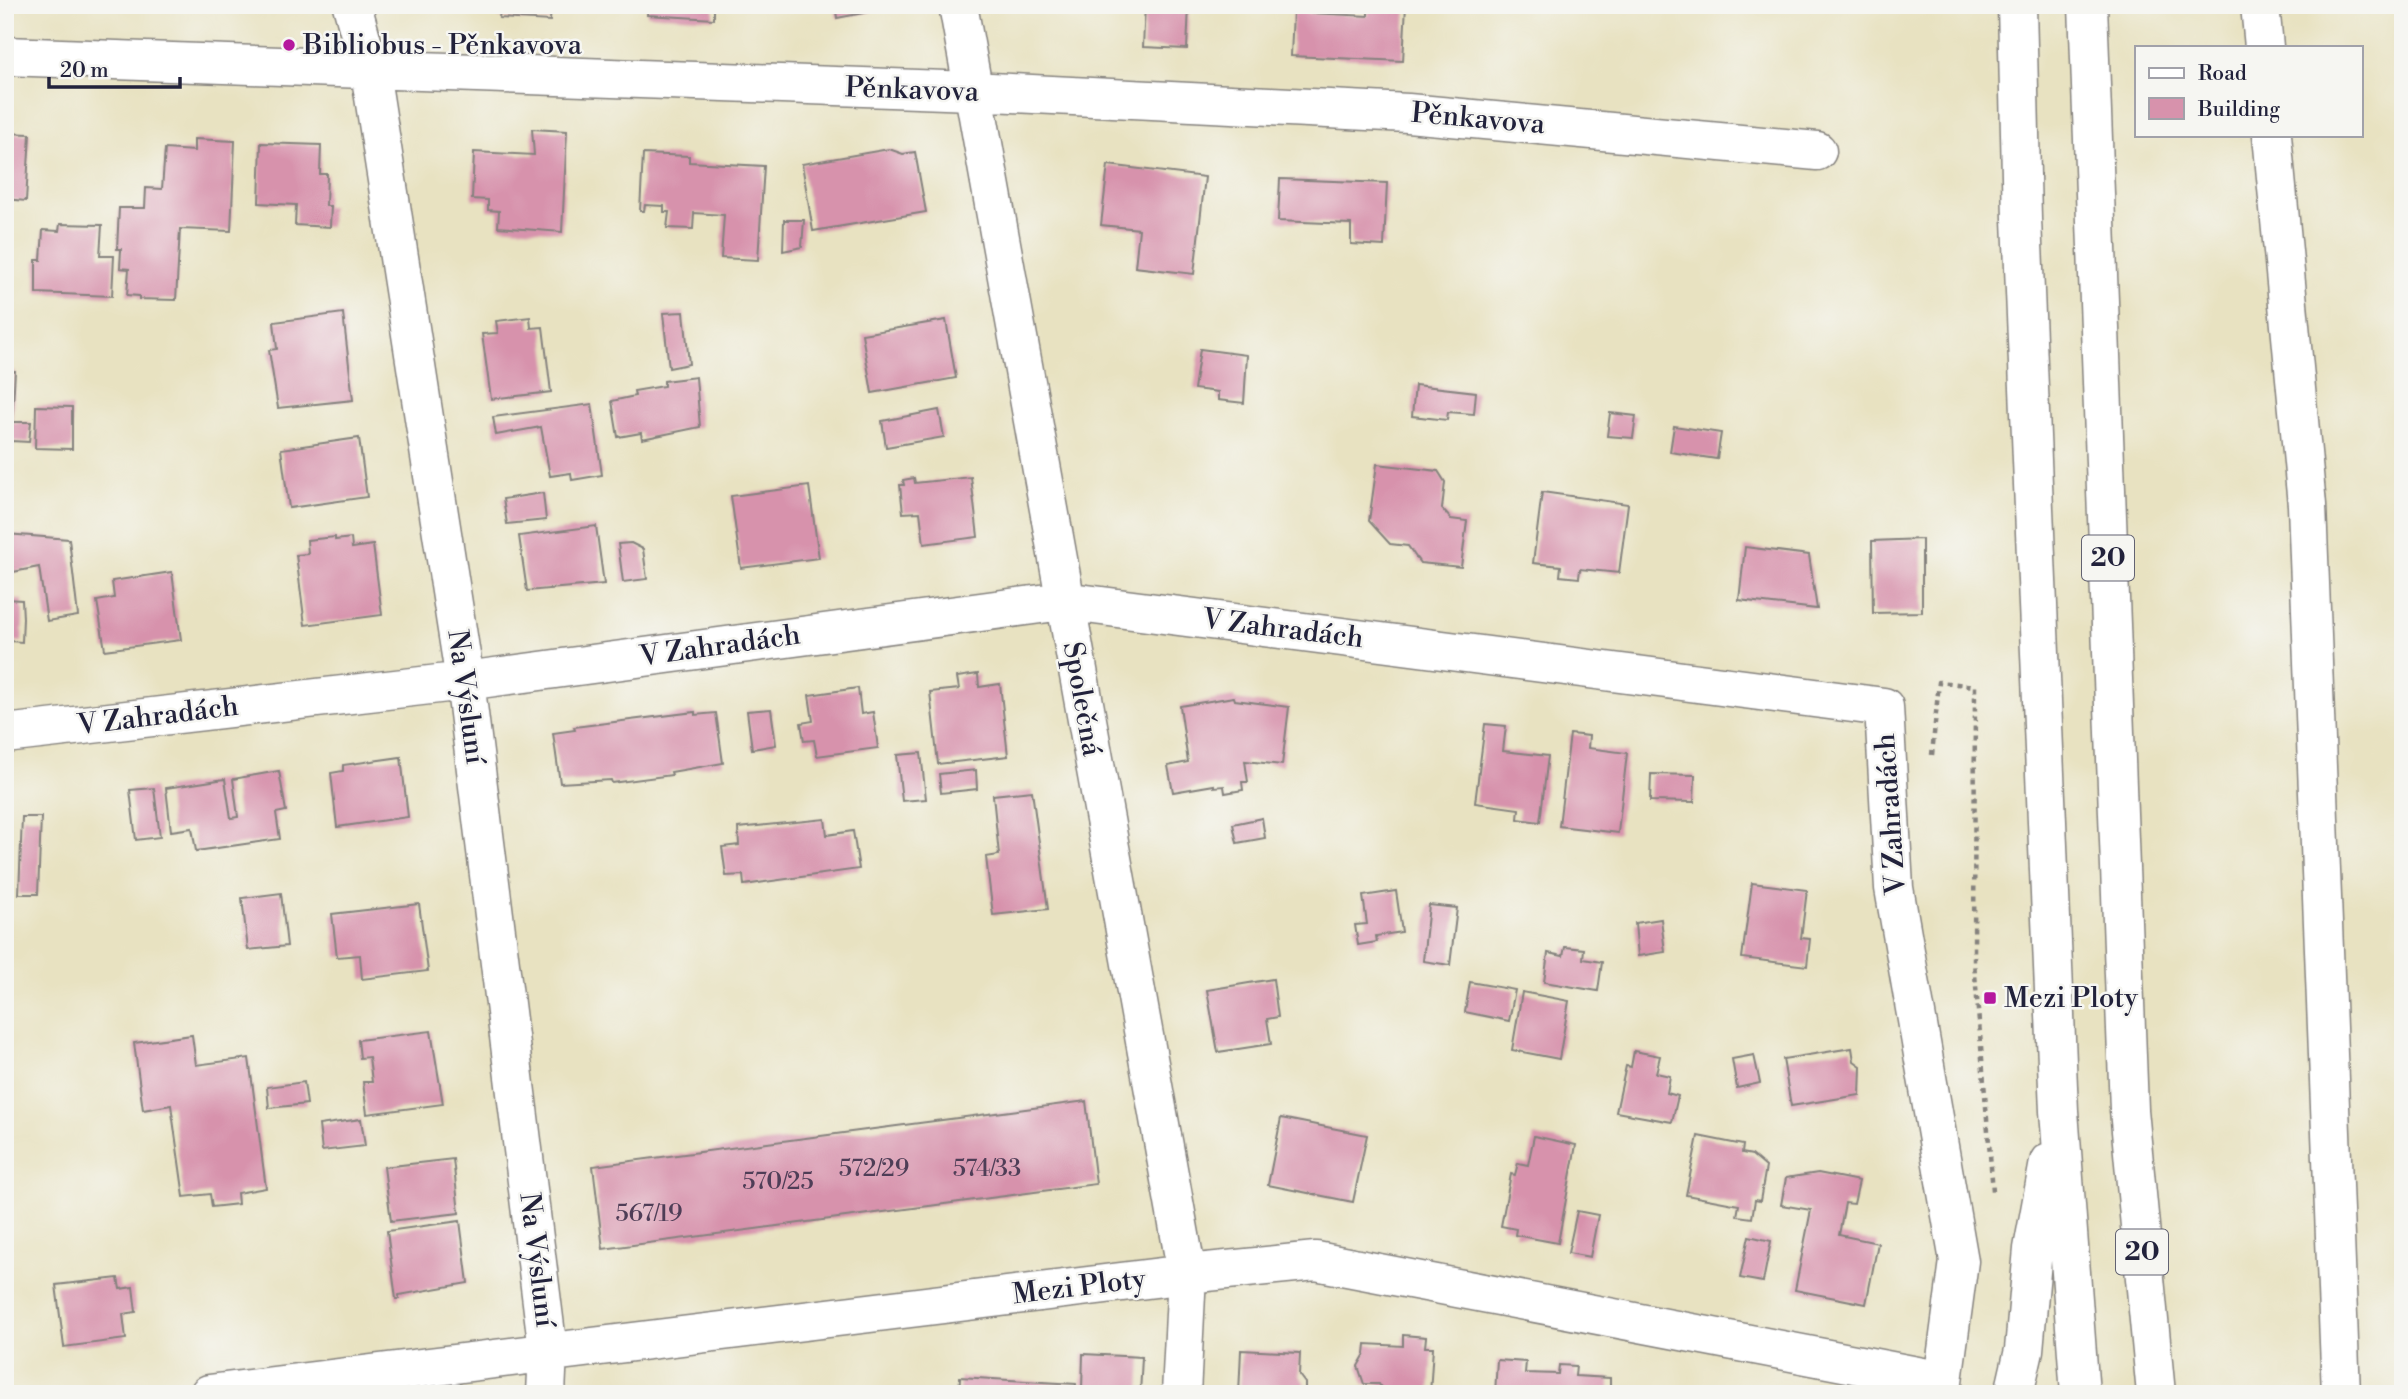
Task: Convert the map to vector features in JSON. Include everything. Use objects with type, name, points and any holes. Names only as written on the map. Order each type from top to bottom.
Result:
[{"type":"main road","name":"Na Výsluní","points":[[352,5],[370,71],[465,681],[548,1351],[546,1394]]},
{"type":"main road","name":"Společná","points":[[958,5],[1063,601],[1187,1274],[1181,1394]]},
{"type":"main road","points":[[2017,5],[2022,219],[2059,1111],[2080,1394]]},
{"type":"main road","name":"20","points":[[2088,5],[2129,1110],[2155,1394]]},
{"type":"main road","points":[[2260,5],[2264,46]]},
{"type":"main road","name":"Pěnkavova","points":[[5,56],[972,91],[1408,113],[1817,151]]},
{"type":"main road","points":[[2272,136],[2307,505],[2342,1394]]},
{"type":"main road","name":"V Zahradách","points":[[5,734],[465,681],[1063,601],[1884,707],[1894,888],[1959,1261],[1943,1381]]},
{"type":"main road","points":[[2014,1394],[2024,1350],[2033,1249],[2059,1111]]},
{"type":"main road","name":"Mezi Ploty","points":[[209,1394],[1187,1274],[1316,1261],[1943,1381]]},
{"type":"path","points":[[1931,760],[1939,682],[1975,686],[1974,962],[1993,1199]]},
{"type":"building","points":[[441,5],[551,5],[550,21],[499,18],[500,10]]},
{"type":"building","points":[[648,5],[714,5],[714,19],[647,15]]},
{"type":"building","points":[[835,5],[890,5],[890,8],[837,18]]},
{"type":"building","points":[[1145,5],[1189,5],[1187,49],[1143,47]]},
{"type":"building","points":[[1368,5],[1406,5],[1403,61],[1291,56],[1293,12],[1368,16]]},
{"type":"building","points":[[532,129],[567,131],[562,232],[498,227],[499,211],[488,210],[488,200],[472,199],[474,152],[534,155]]},
{"type":"building","points":[[5,133],[30,134],[26,201],[5,199]]},
{"type":"building","points":[[194,139],[235,141],[231,231],[180,229],[176,300],[139,299],[139,296],[127,295],[129,269],[120,268],[121,249],[117,249],[119,208],[145,208],[146,188],[162,189],[165,149],[194,151]]},
{"type":"building","points":[[261,143],[321,145],[320,174],[327,174],[326,206],[331,206],[330,227],[295,225],[296,205],[259,203]]},
{"type":"building","points":[[889,149],[903,154],[915,152],[926,212],[813,231],[802,164]]},
{"type":"building","points":[[643,154],[689,156],[689,162],[764,166],[758,260],[721,258],[724,215],[694,213],[693,229],[667,228],[669,212],[664,212],[664,206],[645,205],[644,211],[640,211]]},
{"type":"building","points":[[1108,165],[1205,177],[1194,274],[1135,267],[1139,229],[1101,225]]},
{"type":"building","points":[[1280,179],[1387,183],[1384,246],[1351,244],[1351,224],[1278,221]]},
{"type":"building","points":[[784,220],[804,220],[802,247],[783,251]]},
{"type":"building","points":[[60,224],[102,225],[100,256],[114,256],[112,296],[36,293],[36,260],[41,260],[43,230],[59,231]]},
{"type":"building","points":[[684,312],[689,364],[669,368],[663,313]]},
{"type":"building","points":[[343,313],[353,400],[278,408],[269,350],[277,349],[274,322]]},
{"type":"building","points":[[530,317],[531,328],[543,327],[551,392],[491,399],[482,334],[498,333],[496,321]]},
{"type":"building","points":[[946,320],[956,378],[872,393],[862,334]]},
{"type":"building","points":[[1200,349],[1247,355],[1244,403],[1218,400],[1218,392],[1194,389]]},
{"type":"building","points":[[5,371],[15,371],[12,422],[31,422],[29,442],[11,441],[9,481],[5,481]]},
{"type":"building","points":[[696,377],[700,427],[642,439],[641,433],[618,437],[612,401],[635,396],[634,391],[664,386],[664,381]]},
{"type":"building","points":[[1415,385],[1476,392],[1474,414],[1448,412],[1447,420],[1412,416]]},
{"type":"building","points":[[592,404],[602,475],[572,480],[571,473],[550,476],[541,427],[496,435],[493,417]]},
{"type":"building","points":[[36,406],[72,407],[72,449],[35,448]]},
{"type":"building","points":[[939,410],[944,437],[886,447],[882,421]]},
{"type":"building","points":[[1610,413],[1636,416],[1633,438],[1607,436]]},
{"type":"building","points":[[1674,426],[1721,433],[1717,459],[1670,452]]},
{"type":"building","points":[[359,438],[367,497],[289,508],[281,449]]},
{"type":"building","points":[[1377,464],[1438,471],[1445,482],[1442,509],[1451,519],[1467,521],[1461,567],[1420,563],[1408,546],[1390,544],[1369,521]]},
{"type":"building","points":[[971,477],[978,537],[924,544],[920,512],[903,513],[900,485],[904,485],[903,480],[914,478],[915,483]]},
{"type":"building","points":[[809,486],[819,558],[741,568],[731,496]]},
{"type":"building","points":[[1542,492],[1628,504],[1619,573],[1580,569],[1579,578],[1560,576],[1561,566],[1533,563]]},
{"type":"building","points":[[543,493],[546,520],[507,524],[503,499]]},
{"type":"building","points":[[596,526],[604,584],[527,591],[519,536]]},
{"type":"building","points":[[6,534],[69,539],[78,616],[47,621],[39,567],[13,572]]},
{"type":"building","points":[[335,537],[335,540],[351,538],[352,548],[373,545],[382,615],[305,625],[296,555],[308,554],[307,540]]},
{"type":"building","points":[[1922,539],[1922,612],[1873,613],[1872,541]]},
{"type":"building","points":[[631,543],[643,549],[647,579],[623,582],[618,544]]},
{"type":"building","points":[[1745,547],[1809,555],[1817,609],[1739,600]]},
{"type":"building","points":[[172,572],[181,640],[105,650],[97,601],[114,598],[112,581]]},
{"type":"building","points":[[5,599],[22,600],[23,618],[22,642],[9,641],[8,664]]},
{"type":"building","points":[[978,674],[979,687],[1000,684],[1008,756],[938,764],[930,692],[959,689],[957,677]]},
{"type":"building","points":[[858,688],[861,714],[873,712],[878,748],[817,756],[814,740],[804,741],[801,723],[813,721],[809,695]]},
{"type":"building","points":[[1234,697],[1235,700],[1289,707],[1282,765],[1245,761],[1248,782],[1242,782],[1243,790],[1225,793],[1224,786],[1214,785],[1173,792],[1168,766],[1188,762],[1180,706]]},
{"type":"building","points":[[771,709],[776,745],[752,749],[747,711]]},
{"type":"building","points":[[695,712],[695,715],[716,713],[723,763],[671,772],[672,775],[612,783],[611,780],[560,783],[553,733],[575,730],[574,727]]},
{"type":"building","points":[[1485,724],[1506,726],[1503,751],[1548,756],[1540,822],[1518,819],[1519,809],[1475,803]]},
{"type":"building","points":[[1570,734],[1589,736],[1588,748],[1627,753],[1618,833],[1559,826]]},
{"type":"building","points":[[921,753],[926,799],[902,801],[897,755]]},
{"type":"building","points":[[401,757],[408,817],[337,827],[331,773],[343,771],[343,765]]},
{"type":"building","points":[[976,770],[977,789],[941,793],[939,774]]},
{"type":"building","points":[[279,771],[286,811],[276,813],[280,839],[196,851],[192,828],[171,831],[166,788],[225,779],[231,818],[238,817],[233,779]]},
{"type":"building","points":[[1651,774],[1695,775],[1694,802],[1650,801]]},
{"type":"building","points":[[154,788],[160,837],[136,840],[130,790]]},
{"type":"building","points":[[1032,791],[1048,909],[993,915],[986,857],[999,855],[993,795]]},
{"type":"building","points":[[22,817],[41,817],[38,894],[19,894]]},
{"type":"building","points":[[1262,818],[1265,838],[1237,843],[1233,824]]},
{"type":"building","points":[[825,819],[827,835],[853,831],[859,869],[744,885],[743,875],[726,876],[722,847],[739,845],[738,828]]},
{"type":"building","points":[[1752,883],[1807,890],[1801,938],[1810,939],[1807,966],[1742,958]]},
{"type":"building","points":[[1396,891],[1402,932],[1376,936],[1377,942],[1358,945],[1355,925],[1367,924],[1363,896]]},
{"type":"building","points":[[281,893],[287,946],[248,950],[242,898]]},
{"type":"building","points":[[419,904],[428,971],[362,979],[360,955],[337,957],[332,914]]},
{"type":"building","points":[[1429,905],[1457,908],[1450,965],[1423,961]]},
{"type":"building","points":[[1661,919],[1665,952],[1638,956],[1635,923]]},
{"type":"building","points":[[1565,947],[1584,949],[1583,959],[1602,962],[1598,991],[1544,982],[1548,953],[1563,956]]},
{"type":"building","points":[[1273,979],[1278,1017],[1267,1019],[1271,1044],[1218,1052],[1207,990]]},
{"type":"building","points":[[1470,982],[1515,990],[1509,1021],[1465,1012]]},
{"type":"building","points":[[1522,992],[1569,1001],[1559,1059],[1512,1050]]},
{"type":"building","points":[[431,1031],[443,1104],[367,1114],[363,1082],[372,1082],[369,1057],[360,1058],[358,1040]]},
{"type":"building","points":[[192,1035],[196,1065],[249,1058],[266,1188],[237,1193],[238,1204],[212,1207],[210,1194],[184,1197],[171,1105],[143,1110],[134,1043]]},
{"type":"building","points":[[1852,1048],[1854,1061],[1861,1066],[1860,1095],[1791,1106],[1783,1059]]},
{"type":"building","points":[[1634,1051],[1660,1056],[1656,1073],[1670,1076],[1667,1093],[1678,1096],[1672,1122],[1616,1112],[1626,1066],[1631,1067]]},
{"type":"building","points":[[1754,1055],[1760,1083],[1737,1088],[1732,1059]]},
{"type":"building","points":[[304,1082],[307,1104],[269,1108],[267,1087]]},
{"type":"building","points":[[1086,1101],[1096,1184],[603,1249],[593,1166]]},
{"type":"building","points":[[1281,1118],[1367,1135],[1353,1202],[1268,1185]]},
{"type":"building","points":[[361,1119],[365,1146],[322,1151],[319,1125]]},
{"type":"building","points":[[1534,1136],[1576,1145],[1558,1243],[1515,1235],[1516,1229],[1501,1226],[1511,1174],[1515,1175],[1518,1163],[1528,1165]]},
{"type":"building","points":[[1698,1136],[1743,1145],[1742,1153],[1752,1155],[1766,1167],[1760,1201],[1755,1200],[1752,1218],[1737,1216],[1739,1205],[1686,1195]]},
{"type":"building","points":[[453,1159],[459,1213],[391,1221],[384,1167]]},
{"type":"building","points":[[1818,1173],[1859,1181],[1854,1204],[1845,1203],[1839,1235],[1878,1243],[1866,1304],[1795,1290],[1811,1210],[1781,1205],[1786,1178]]},
{"type":"building","points":[[1577,1211],[1598,1215],[1590,1257],[1568,1253]]},
{"type":"building","points":[[460,1221],[468,1283],[399,1295],[399,1299],[396,1299],[387,1231]]},
{"type":"building","points":[[1749,1236],[1771,1241],[1763,1282],[1740,1278]]},
{"type":"building","points":[[118,1278],[120,1289],[133,1287],[136,1312],[123,1314],[126,1339],[64,1347],[56,1285]]},
{"type":"building","points":[[5,1306],[9,1306],[7,1331],[5,1331]]},
{"type":"building","points":[[1403,1335],[1426,1337],[1425,1347],[1433,1347],[1430,1394],[1385,1394],[1379,1384],[1364,1384],[1358,1366],[1365,1354],[1366,1344],[1403,1346]]},
{"type":"building","points":[[1241,1350],[1300,1353],[1299,1375],[1305,1383],[1305,1392],[1239,1394]]},
{"type":"building","points":[[1083,1354],[1142,1357],[1140,1394],[959,1394],[960,1377],[1076,1384],[1076,1389],[1082,1389]]},
{"type":"building","points":[[1497,1360],[1526,1362],[1525,1373],[1558,1374],[1559,1365],[1576,1366],[1575,1376],[1610,1378],[1610,1394],[1495,1394]]},
{"type":"building","points":[[1702,1390],[1710,1390],[1713,1394],[1697,1394]]},
{"type":"place","name":"Bibliobus - Pěnkavova","points":[[289,45]]},
{"type":"place","name":"Mezi Ploty","points":[[1990,998]]}]
